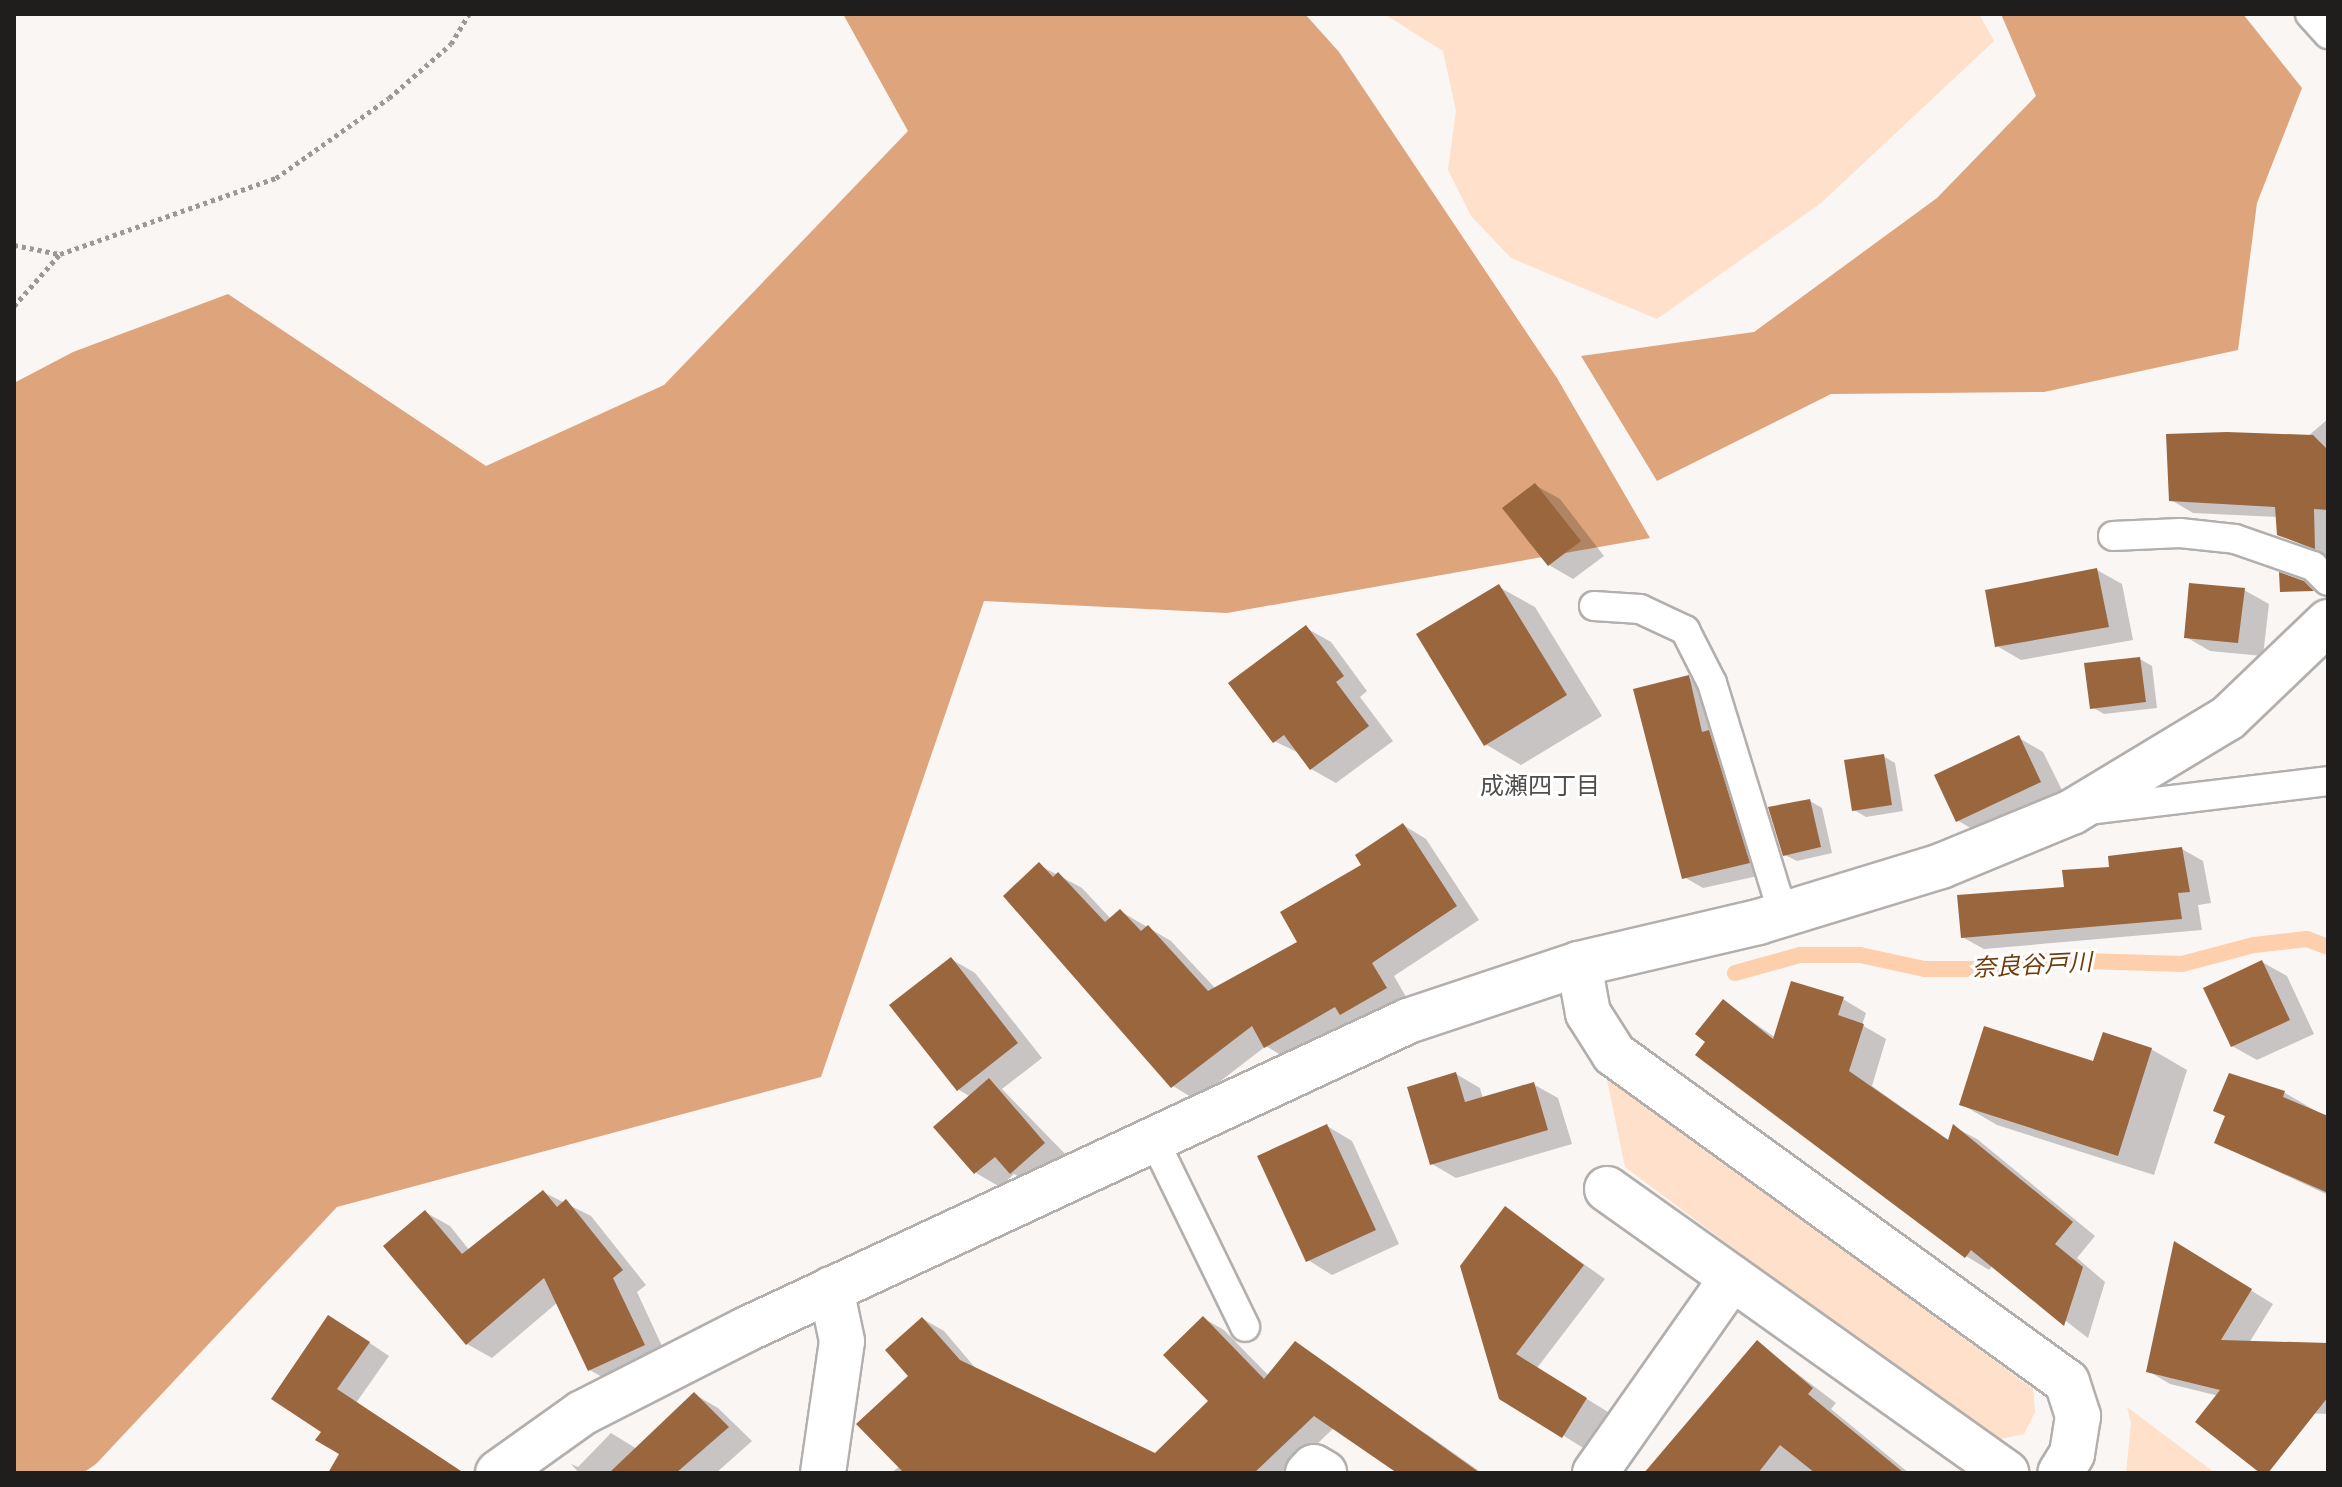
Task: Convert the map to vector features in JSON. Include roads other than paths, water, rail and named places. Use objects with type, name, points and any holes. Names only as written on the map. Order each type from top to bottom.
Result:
[{"type":"street","points":[[498,1473],[582,1413],[831,1289],[1408,1021],[1579,964],[1783,914],[1941,866],[2072,812],[2228,718],[2328,622]]},
{"type":"street","points":[[1579,964],[1588,1013],[1614,1054],[2067,1382],[2078,1416],[2072,1454],[2060,1473]]},
{"type":"street","points":[[1607,1189],[2006,1473]]},
{"type":"street","points":[[1596,1473],[1732,1278]]},
{"type":"street","points":[[823,1473],[842,1341],[831,1289]]},
{"type":"street","points":[[1308,1473],[1314,1467],[1324,1473]]},
{"type":"lane","points":[[2310,14],[2328,34]]},
{"type":"lane","points":[[2113,536],[2180,533],[2235,539],[2313,566],[2328,581]]},
{"type":"lane","points":[[1594,606],[1640,609],[1685,630],[1712,683],[1783,914]]},
{"type":"lane","points":[[2072,812],[2328,781]]},
{"type":"lane","points":[[1153,1138],[1245,1327]]},
{"type":"waterway","name":"奈良谷戸川","points":[[1735,973],[1800,955],[1860,955],[1925,969],[1979,969],[2053,960],[2182,964],[2254,945],[2307,939],[2328,947]]},
{"type":"district","name":"成瀬四丁目","points":[[1540,786]]}]
